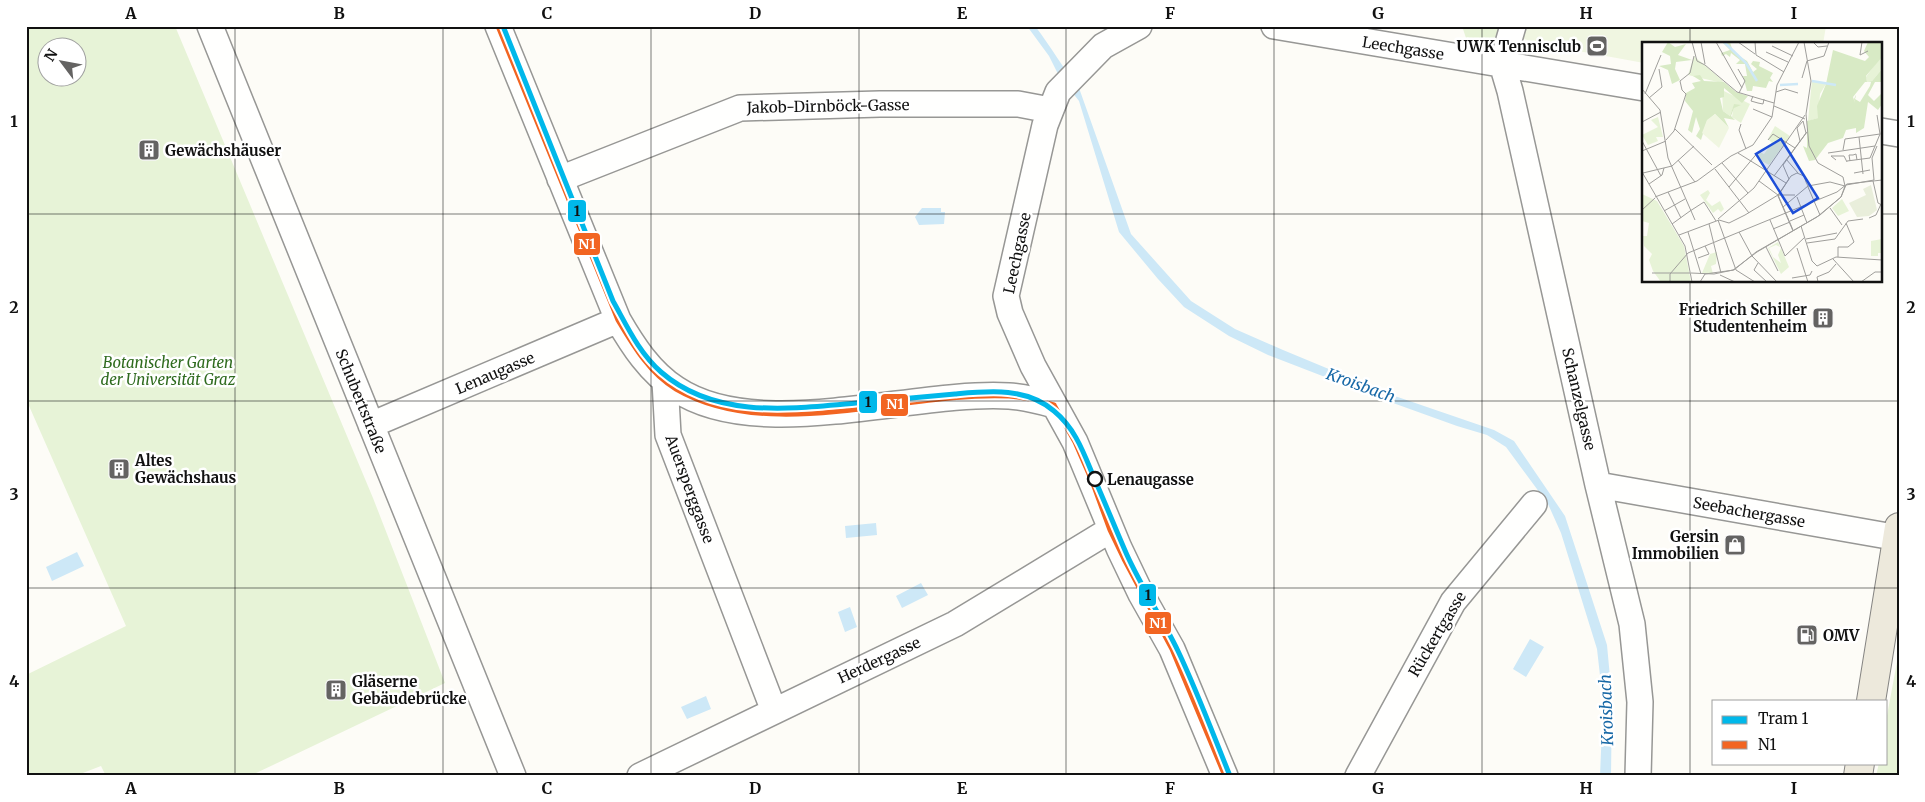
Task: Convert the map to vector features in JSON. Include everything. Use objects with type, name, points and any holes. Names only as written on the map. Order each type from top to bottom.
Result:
[{"type":"main road","points":[[1871,700],[1898,535]]},
{"type":"street","name":"Schubertstraße","points":[[210,26],[513,776]]},
{"type":"street","points":[[498,26],[618,320],[640,354],[665,381],[684,394],[708,405],[730,410],[793,414],[971,397],[1010,396],[1054,404]]},
{"type":"street","points":[[1054,101],[1103,46],[1139,26]]},
{"type":"street","name":"Leechgasse","points":[[1274,26],[1642,88]]},
{"type":"street","points":[[1502,64],[1513,26]]},
{"type":"street","name":"Schanzelgasse","points":[[1502,64],[1510,91],[1598,485],[1632,624],[1640,702],[1638,776]]},
{"type":"street","name":"Jakob-Dirnböck-Gasse","points":[[560,179],[740,108],[880,104],[1018,104],[1054,101]]},
{"type":"street","name":"Leechgasse","points":[[1054,101],[1006,296],[1010,313],[1033,366],[1075,442],[1110,530],[1172,649],[1225,776]]},
{"type":"street","points":[[1882,131],[1899,134]]},
{"type":"street","name":"Lenaugasse","points":[[370,425],[618,320]]},
{"type":"street","name":"Auersperggasse","points":[[665,381],[668,435],[774,711]]},
{"type":"street","name":"Seebachergasse","points":[[1598,485],[1898,535]]},
{"type":"street","name":"Rückertgasse","points":[[1358,776],[1453,602],[1534,504]]},
{"type":"street","name":"Herdergasse","points":[[640,776],[955,624],[1110,530]]},
{"type":"green space","name":"Botanischer Garten der Universität Graz","points":[[26,26],[175,26],[373,498],[445,683],[250,776],[106,776],[101,766],[75,776],[30,776],[26,767],[26,675],[126,626],[26,399]]},
{"type":"green space","points":[[1462,26],[1510,26],[1500,61],[1469,47]]},
{"type":"green space","name":"UWK Tennisclub","points":[[1526,26],[1826,26],[1823,42],[1642,42],[1642,63],[1540,44],[1521,38]]},
{"type":"green space","points":[[1899,651],[1899,776],[1876,776],[1879,764],[1888,764],[1888,710]]},
{"type":"water","name":"Kroisbach","points":[[1027,26],[1035,26],[1079,88],[1131,234],[1191,301],[1235,329],[1283,350],[1389,394],[1494,430],[1514,441],[1565,516],[1607,645],[1612,699],[1611,776],[1600,776],[1603,702],[1597,649],[1561,533],[1548,504],[1506,447],[1487,435],[1382,399],[1268,355],[1229,336],[1184,307],[1119,232],[1079,101],[1058,74],[1049,56]]},
{"type":"water","points":[[922,208],[941,208],[941,212],[945,212],[944,224],[919,225],[915,217]]},
{"type":"water","points":[[876,523],[877,535],[846,538],[845,526]]},
{"type":"water","points":[[77,552],[84,566],[52,581],[46,567]]},
{"type":"water","points":[[921,583],[928,595],[902,608],[896,596]]},
{"type":"water","points":[[850,607],[857,627],[845,632],[838,612]]},
{"type":"water","points":[[1530,639],[1544,647],[1526,677],[1513,669]]},
{"type":"water","points":[[706,696],[711,709],[687,719],[681,707]]},
{"type":"tram line","name":"1","points":[[503,26],[613,301],[634,339],[653,365],[682,387],[705,398],[729,404],[780,408],[968,393],[1007,392],[1019,394],[1043,403],[1062,418],[1079,442],[1127,555],[1178,651],[1230,776]]},
{"type":"transit line","name":"N1","points":[[498,26],[618,320],[643,358],[667,383],[676,389],[713,405],[753,413],[796,414],[839,411],[969,397],[1009,396],[1032,399],[1054,405]]},
{"type":"transit line","name":"N1","points":[[1054,405],[1075,442],[1110,530],[1124,559],[1172,649],[1225,776]]},
{"type":"place","name":"UWK Tennisclub","points":[[1597,46]]},
{"type":"place","name":"Gewächshäuser","points":[[149,150]]},
{"type":"place","name":"Friedrich Schiller Studentenheim","points":[[1823,318]]},
{"type":"place","name":"Altes Gewächshaus","points":[[119,469]]},
{"type":"place","name":"Lenaugasse","points":[[1095,479]]},
{"type":"place","name":"Gersin Immobilien","points":[[1735,545]]},
{"type":"place","name":"OMV","points":[[1807,635]]},
{"type":"place","name":"Gläserne Gebäudebrücke","points":[[336,690]]}]
